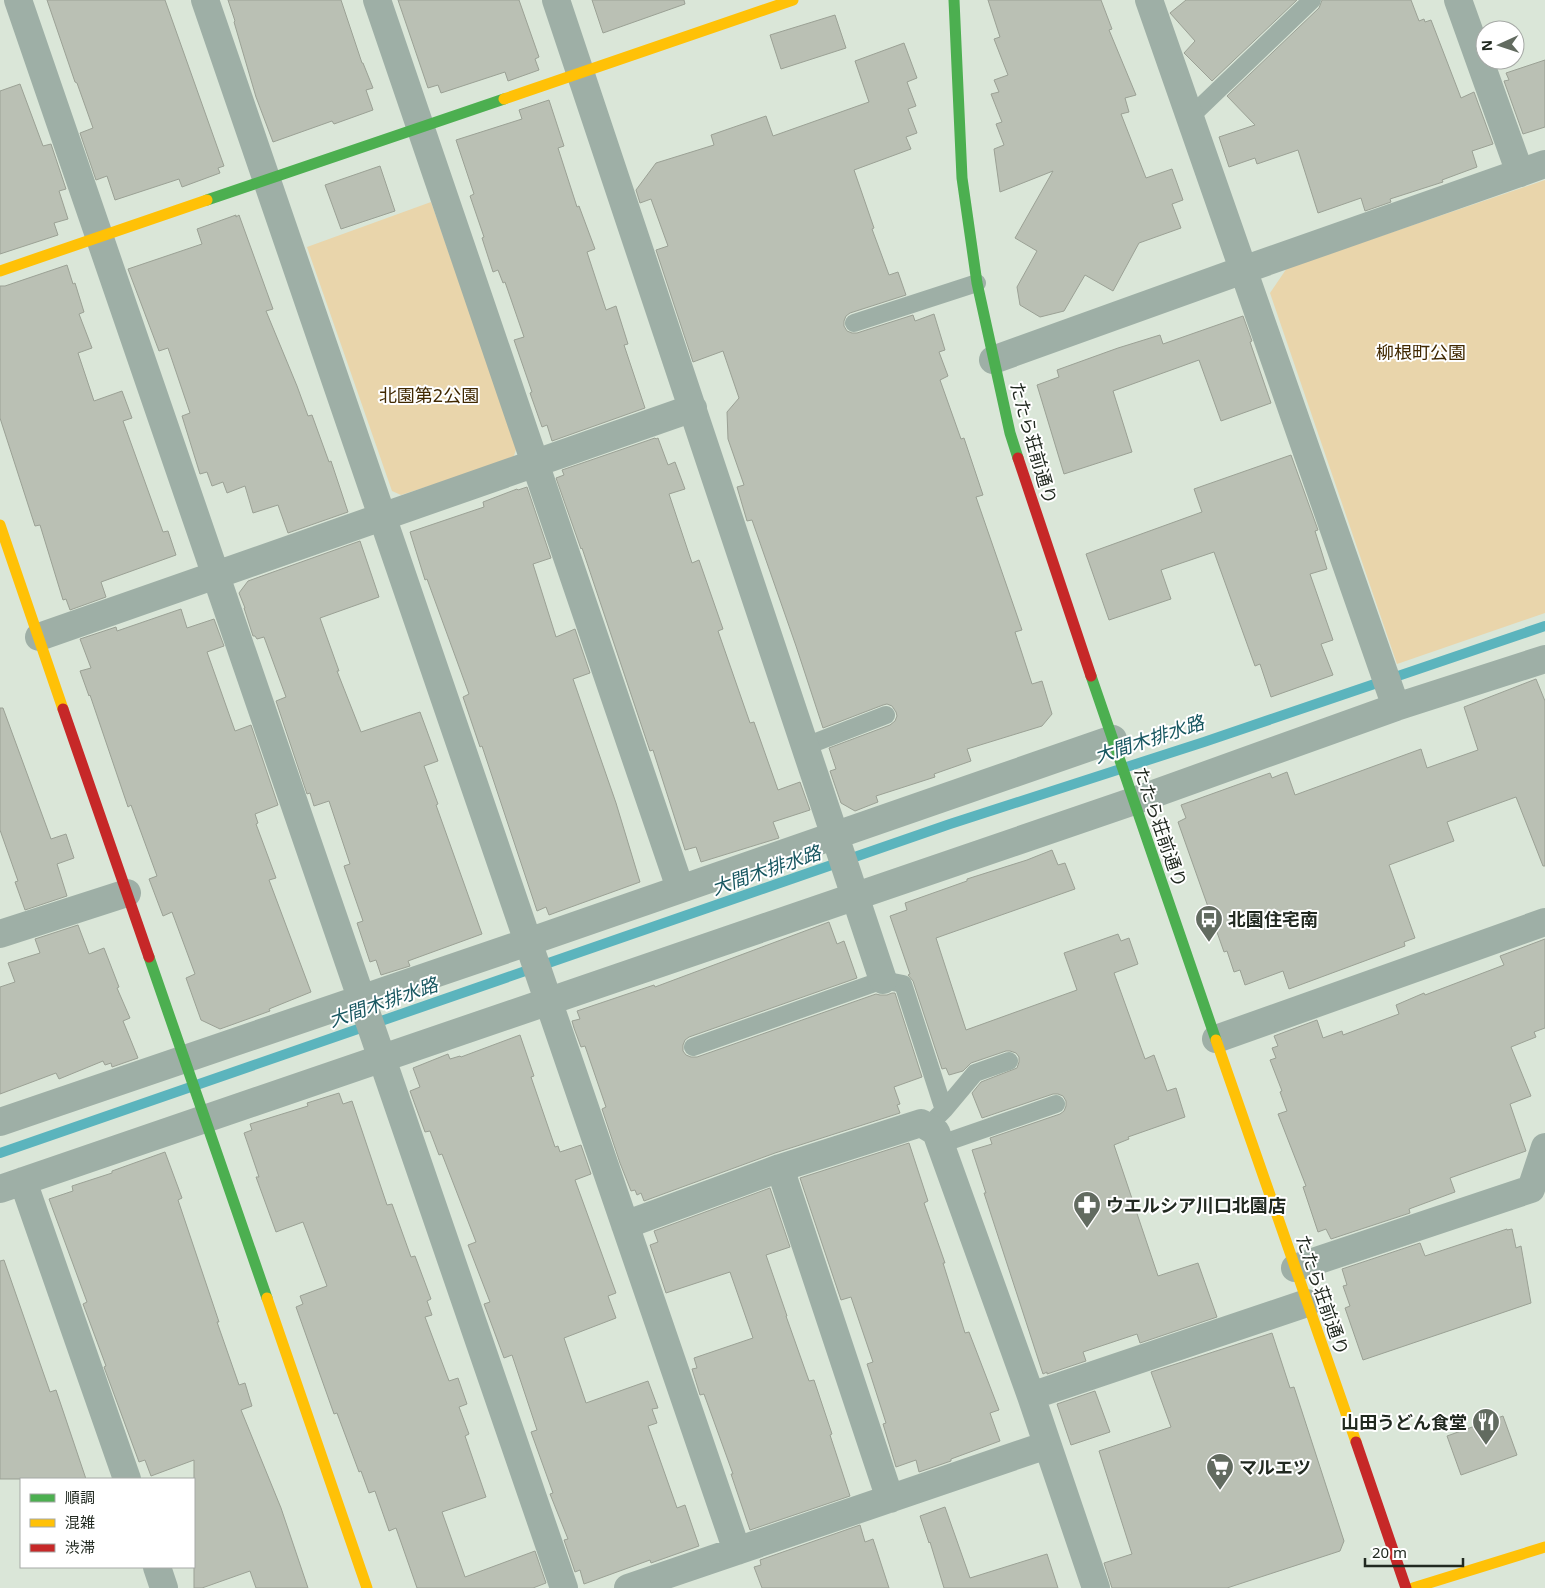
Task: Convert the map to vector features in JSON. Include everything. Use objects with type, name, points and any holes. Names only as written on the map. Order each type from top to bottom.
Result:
[{"type":"street","points":[[18,0],[564,1588]]},
{"type":"street","points":[[205,0],[737,1551]]},
{"type":"street","points":[[377,0],[680,888]]},
{"type":"street","points":[[556,0],[883,980]]},
{"type":"street","points":[[0,271],[793,0]]},
{"type":"street","name":"たたら荘前通り","points":[[954,0],[962,178],[977,283],[992,360],[1010,433],[1114,744],[1406,1588]]},
{"type":"street","points":[[1148,0],[1394,700]]},
{"type":"street","points":[[992,360],[1533,168],[1458,0]]},
{"type":"street","points":[[39,637],[693,408]]},
{"type":"street","points":[[0,524],[367,1588]]},
{"type":"street","points":[[127,1478],[12,1185],[856,896],[1394,700],[1545,659]]},
{"type":"street","points":[[0,1122],[528,942],[680,888],[1114,744]]},
{"type":"street","points":[[0,934],[127,893]]},
{"type":"street","points":[[1216,1039],[1545,922]]},
{"type":"street","points":[[625,1225],[780,1168],[921,1123],[938,1127],[1096,1588]]},
{"type":"street","points":[[1295,1268],[1531,1189],[1545,1147]]},
{"type":"street","points":[[780,1168],[890,1499]]},
{"type":"street","points":[[1030,1396],[1307,1303]]},
{"type":"street","points":[[628,1588],[1047,1445]]},
{"type":"street","points":[[1413,1588],[1545,1546]]},
{"type":"street","points":[[157,1568],[164,1588]]},
{"type":"lane","points":[[1189,118],[1312,0]]},
{"type":"lane","points":[[854,323],[977,283]]},
{"type":"lane","points":[[806,746],[886,715]]},
{"type":"lane","points":[[693,1047],[883,980],[903,984],[938,1127]]},
{"type":"lane","points":[[938,1127],[974,1073],[1009,1061]]},
{"type":"lane","points":[[938,1127],[1056,1104]]},
{"type":"green space","name":"柳根町公園","points":[[1545,180],[1545,613],[1397,664],[1270,293],[1287,268]]},
{"type":"green space","name":"北園第2公園","points":[[431,202],[517,446],[513,459],[401,495],[392,491],[307,247]]},
{"type":"building","points":[[47,0],[165,0],[224,166],[218,168],[220,173],[182,187],[179,179],[115,200],[107,176],[96,180],[80,133],[93,128]]},
{"type":"building","points":[[228,0],[341,0],[362,63],[373,88],[366,90],[373,110],[334,124],[332,121],[273,142],[256,97]]},
{"type":"building","points":[[398,0],[519,0],[539,57],[535,59],[539,70],[508,81],[505,72],[441,93],[438,85],[428,88]]},
{"type":"building","points":[[592,0],[684,0],[685,4],[603,33]]},
{"type":"building","points":[[988,0],[1101,0],[1112,29],[1109,30],[1136,95],[1125,98],[1129,112],[1121,114],[1146,178],[1172,169],[1183,200],[1172,204],[1181,228],[1139,243],[1113,291],[1085,275],[1064,311],[1040,317],[1020,305],[1017,287],[1037,251],[1015,238],[1053,171],[1000,192],[994,149],[1004,145],[996,124],[1002,122],[991,94],[999,92],[994,80],[1008,75],[994,39],[1000,37]]},
{"type":"building","points":[[1186,0],[1297,0],[1212,81],[1184,53],[1195,41],[1170,13]]},
{"type":"building","points":[[1322,0],[1411,0],[1419,21],[1424,19],[1425,22],[1431,20],[1461,98],[1474,92],[1493,144],[1472,151],[1477,167],[1442,180],[1443,182],[1390,199],[1391,202],[1365,211],[1361,198],[1318,213],[1298,150],[1257,164],[1255,158],[1229,167],[1219,137],[1255,125],[1227,96],[1319,8]]},
{"type":"building","points":[[835,15],[846,48],[781,69],[770,35]]},
{"type":"building","points":[[904,43],[917,78],[907,82],[916,106],[908,109],[917,133],[906,137],[911,149],[854,170],[874,228],[872,229],[889,275],[898,272],[906,295],[850,313],[846,316],[844,326],[847,331],[857,333],[913,315],[915,321],[934,314],[945,350],[939,352],[948,376],[940,380],[961,439],[964,438],[983,495],[976,497],[1022,630],[1015,632],[1032,684],[1042,681],[1052,714],[1042,726],[967,749],[971,761],[934,774],[935,777],[876,796],[878,802],[855,811],[841,803],[830,771],[836,769],[829,748],[890,725],[895,721],[896,712],[892,706],[887,704],[823,728],[752,520],[747,521],[737,487],[744,485],[728,439],[727,412],[739,398],[723,351],[693,362],[656,250],[668,246],[651,199],[640,203],[636,190],[656,163],[714,145],[711,135],[766,116],[773,136],[869,102],[855,61]]},
{"type":"building","points":[[1545,60],[1545,127],[1523,134],[1504,81],[1509,80],[1506,73],[1515,70],[1525,70],[1525,67]]},
{"type":"building","points":[[20,84],[43,146],[51,144],[66,189],[59,191],[68,219],[54,223],[58,235],[0,254],[0,91]]},
{"type":"building","points":[[549,100],[564,146],[558,148],[577,207],[579,206],[595,249],[587,252],[606,310],[616,306],[628,344],[624,345],[645,408],[552,441],[547,425],[542,427],[530,393],[532,392],[514,340],[524,337],[505,282],[503,283],[498,270],[493,272],[482,238],[484,237],[470,196],[474,194],[456,140],[522,119],[519,110]]},
{"type":"building","points":[[380,166],[395,211],[341,229],[325,185]]},
{"type":"building","points":[[236,215],[236,217],[239,215],[273,309],[266,311],[308,416],[312,415],[329,462],[331,461],[348,512],[288,533],[278,505],[253,513],[245,486],[227,493],[223,482],[212,486],[207,472],[200,474],[182,416],[190,413],[168,348],[159,351],[128,269],[202,244],[197,229]]},
{"type":"building","points":[[67,265],[84,312],[79,314],[92,348],[78,353],[94,401],[122,391],[132,418],[123,421],[163,532],[168,531],[176,555],[101,582],[106,597],[70,610],[66,599],[63,600],[40,525],[35,526],[0,418],[0,286]]},
{"type":"building","points":[[1243,316],[1271,403],[1221,421],[1199,360],[1113,391],[1132,452],[1064,474],[1037,385],[1059,377],[1057,370],[1118,348],[1160,335],[1163,344]]},
{"type":"building","points":[[658,438],[668,465],[675,462],[685,489],[669,494],[692,563],[699,560],[723,629],[718,631],[750,723],[754,722],[778,790],[800,782],[810,810],[773,822],[779,838],[701,862],[696,847],[685,850],[653,750],[650,751],[582,548],[556,478],[564,475],[562,470]]},
{"type":"building","points":[[1291,455],[1318,530],[1315,531],[1327,569],[1310,574],[1333,640],[1321,644],[1333,675],[1271,697],[1260,664],[1255,666],[1214,552],[1161,570],[1171,599],[1109,620],[1086,554],[1202,512],[1194,489]]},
{"type":"building","points":[[527,487],[551,558],[533,564],[556,637],[575,629],[590,673],[573,679],[616,803],[640,882],[549,915],[546,907],[537,911],[482,746],[480,747],[463,697],[469,694],[427,579],[425,580],[410,532],[484,507],[483,502]]},
{"type":"building","points":[[360,541],[379,597],[320,618],[339,671],[337,671],[361,732],[420,712],[438,761],[424,766],[482,934],[408,961],[410,966],[381,975],[376,960],[370,962],[357,923],[363,921],[344,866],[350,864],[329,801],[314,806],[310,793],[307,794],[276,701],[286,697],[264,637],[257,639],[253,636],[239,593],[248,581]]},
{"type":"building","points":[[181,609],[187,628],[214,619],[224,646],[207,652],[235,731],[251,725],[278,805],[255,814],[258,823],[256,824],[276,878],[269,880],[311,992],[269,1009],[270,1011],[220,1029],[201,1020],[186,978],[195,974],[172,912],[163,916],[149,879],[157,876],[131,805],[128,807],[80,671],[91,668],[80,639],[116,627],[117,631]]},
{"type":"building","points":[[1536,679],[1545,701],[1545,866],[1543,866],[1516,797],[1447,822],[1454,841],[1389,865],[1415,938],[1404,942],[1405,946],[1289,989],[1283,971],[1245,985],[1240,970],[1234,972],[1227,951],[1224,952],[1178,822],[1186,818],[1181,805],[1270,773],[1272,778],[1287,772],[1295,795],[1421,749],[1427,768],[1478,750],[1464,707]]},
{"type":"building","points":[[0,708],[3,708],[51,839],[66,834],[74,858],[57,864],[67,896],[25,910],[15,882],[18,881],[0,830]]},
{"type":"building","points":[[1052,850],[1058,865],[1065,863],[1075,889],[936,938],[966,1030],[1077,990],[1064,953],[1118,934],[1121,941],[1129,938],[1138,964],[1114,973],[1145,1059],[1154,1055],[1167,1091],[1176,1088],[1185,1117],[1128,1137],[1129,1139],[1114,1145],[1158,1276],[1198,1263],[1217,1317],[1140,1343],[1137,1334],[1083,1352],[1086,1361],[1043,1374],[984,1193],[986,1193],[972,1150],[992,1144],[990,1138],[1060,1114],[1064,1111],[1066,1101],[1063,1096],[1053,1094],[982,1118],[972,1093],[981,1082],[1017,1068],[1019,1057],[1016,1053],[1006,1051],[971,1063],[963,1071],[949,1075],[946,1068],[942,1069],[913,981],[908,975],[910,974],[890,916],[907,910],[905,903],[967,881],[967,879]]},
{"type":"building","points":[[829,922],[837,944],[844,941],[857,978],[689,1037],[685,1040],[683,1051],[686,1055],[697,1057],[876,994],[887,995],[895,993],[922,1077],[894,1087],[900,1104],[897,1105],[900,1113],[775,1153],[644,1201],[641,1193],[637,1195],[635,1190],[631,1191],[620,1163],[602,1109],[606,1107],[585,1046],[581,1047],[572,1021],[580,1019],[577,1011],[654,985],[655,987]]},
{"type":"building","points":[[78,925],[89,954],[104,948],[119,987],[117,988],[130,1018],[123,1021],[138,1058],[112,1067],[111,1063],[105,1065],[103,1061],[59,1079],[56,1073],[0,1094],[0,987],[15,982],[8,963],[40,953],[35,939]]},
{"type":"building","points":[[1545,939],[1545,1028],[1534,1032],[1536,1037],[1511,1047],[1531,1096],[1510,1104],[1526,1151],[1450,1178],[1455,1192],[1409,1209],[1410,1213],[1331,1239],[1326,1229],[1318,1232],[1303,1187],[1306,1186],[1278,1114],[1287,1111],[1280,1092],[1282,1091],[1270,1060],[1276,1058],[1272,1048],[1278,1046],[1274,1036],[1317,1020],[1323,1038],[1342,1031],[1343,1035],[1399,1014],[1396,1005],[1424,993],[1425,995],[1504,965],[1500,956]]},
{"type":"building","points":[[520,1035],[534,1076],[531,1077],[555,1147],[558,1146],[560,1152],[581,1145],[591,1174],[575,1180],[616,1293],[608,1296],[616,1318],[564,1338],[586,1403],[648,1381],[658,1408],[652,1409],[657,1423],[648,1426],[677,1508],[685,1505],[699,1546],[651,1563],[650,1560],[584,1584],[580,1570],[575,1572],[564,1540],[568,1539],[550,1494],[553,1493],[531,1432],[537,1430],[512,1355],[504,1358],[484,1304],[490,1302],[468,1245],[476,1242],[442,1154],[439,1155],[430,1131],[425,1132],[410,1091],[420,1087],[413,1068],[448,1054],[450,1059],[461,1057]]},
{"type":"building","points":[[339,1093],[343,1104],[352,1101],[387,1205],[392,1204],[411,1257],[415,1256],[431,1299],[427,1301],[432,1315],[425,1317],[449,1381],[458,1378],[467,1404],[459,1407],[469,1434],[465,1436],[486,1497],[442,1512],[465,1577],[535,1551],[546,1583],[533,1588],[417,1588],[396,1528],[389,1531],[375,1491],[369,1493],[337,1413],[334,1414],[296,1307],[303,1304],[300,1296],[327,1286],[303,1222],[276,1232],[256,1177],[259,1177],[244,1133],[252,1130],[250,1124],[308,1106],[307,1103]]},
{"type":"building","points":[[909,1143],[928,1201],[924,1203],[945,1263],[943,1263],[965,1333],[969,1332],[999,1410],[990,1413],[1000,1441],[919,1472],[916,1460],[896,1467],[883,1424],[886,1423],[867,1364],[873,1362],[851,1297],[841,1300],[800,1178]]},
{"type":"building","points":[[165,1152],[182,1198],[178,1200],[219,1322],[217,1322],[239,1385],[245,1383],[252,1406],[241,1410],[281,1508],[308,1588],[256,1588],[250,1571],[202,1588],[194,1588],[194,1460],[151,1476],[145,1460],[139,1462],[83,1304],[87,1302],[49,1199],[73,1191],[72,1186],[112,1173],[112,1171]]},
{"type":"building","points":[[770,1188],[790,1247],[766,1255],[809,1381],[814,1380],[850,1496],[750,1530],[731,1474],[733,1474],[704,1394],[700,1395],[692,1369],[697,1368],[694,1358],[753,1338],[730,1272],[666,1293],[650,1245],[658,1242],[654,1231]]},
{"type":"building","points":[[1512,1229],[1516,1248],[1521,1246],[1531,1303],[1363,1360],[1345,1308],[1350,1306],[1343,1286],[1347,1285],[1342,1269],[1420,1243],[1425,1256]]},
{"type":"building","points":[[4,1260],[50,1392],[56,1390],[86,1478],[0,1479],[0,1261]]},
{"type":"building","name":"マルエツ","points":[[1272,1333],[1290,1388],[1294,1387],[1344,1541],[1340,1551],[1227,1588],[1112,1588],[1104,1563],[1132,1554],[1099,1451],[1171,1427],[1151,1372]]},
{"type":"building","points":[[1095,1391],[1110,1432],[1071,1445],[1057,1404]]},
{"type":"building","points":[[1503,1416],[1517,1455],[1461,1475],[1447,1436]]},
{"type":"building","points":[[945,1507],[970,1578],[1047,1554],[1058,1588],[944,1588],[920,1516]]},
{"type":"building","points":[[860,1525],[865,1542],[873,1539],[889,1588],[762,1588],[754,1567],[761,1565],[760,1560]]},
{"type":"waterway","name":"大間木排水路","points":[[0,1153],[950,824],[1204,742],[1545,626]]},
{"type":"traffic: fast","points":[[954,0],[962,178],[977,283],[1010,433],[1018,458]]},
{"type":"traffic: fast","points":[[207,200],[504,99]]},
{"type":"traffic: fast","points":[[1091,676],[1216,1040]]},
{"type":"traffic: fast","points":[[149,957],[267,1298]]},
{"type":"traffic: slow","points":[[504,99],[793,0]]},
{"type":"traffic: slow","points":[[0,271],[207,200]]},
{"type":"traffic: slow","points":[[0,525],[63,709]]},
{"type":"traffic: slow","points":[[1216,1040],[1356,1442]]},
{"type":"traffic: slow","points":[[267,1298],[367,1588]]},
{"type":"traffic: slow","points":[[1413,1588],[1545,1547]]},
{"type":"traffic: jam","points":[[1018,458],[1091,676]]},
{"type":"traffic: jam","points":[[63,709],[149,957]]},
{"type":"traffic: jam","points":[[1356,1442],[1406,1588]]},
{"type":"place","name":"北園住宅南","points":[[1209,943]]},
{"type":"place","name":"ウエルシア川口北園店","points":[[1087,1229]]},
{"type":"place","name":"山田うどん食堂","points":[[1486,1446]]},
{"type":"place","name":"マルエツ","points":[[1220,1491]]}]
